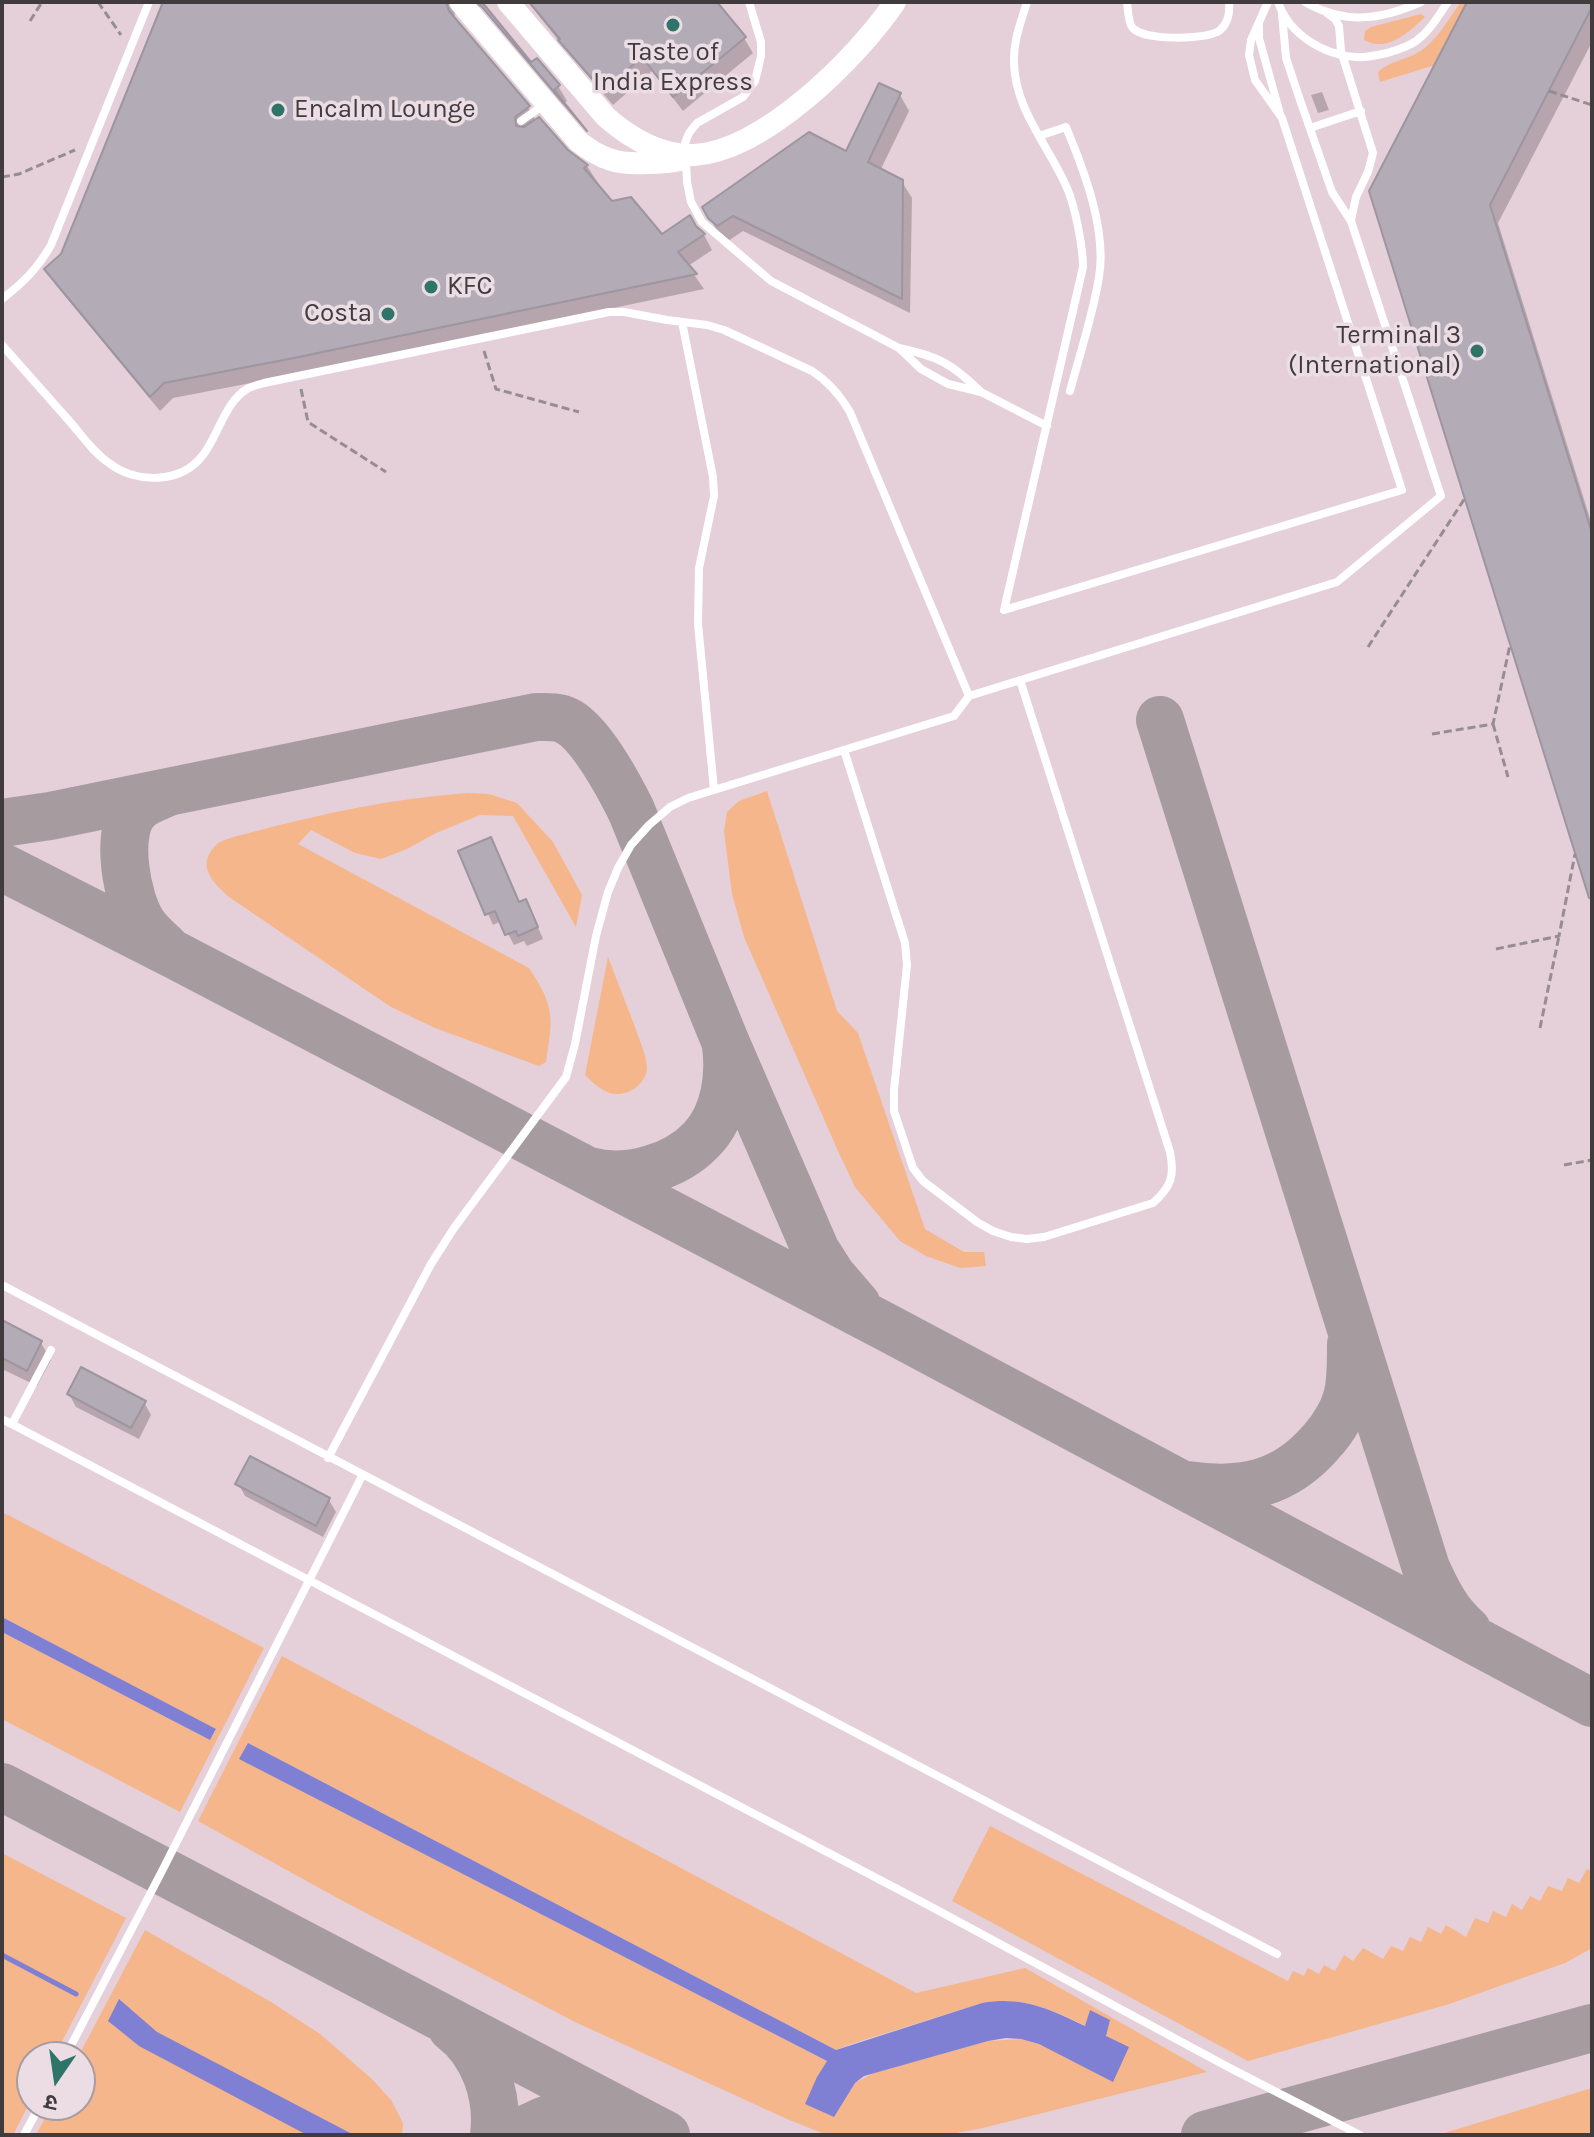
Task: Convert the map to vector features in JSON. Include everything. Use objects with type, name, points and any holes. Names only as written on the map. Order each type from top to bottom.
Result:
[{"type":"main road","points":[[460,2],[578,141],[603,158],[630,164],[672,162],[708,153],[725,148],[766,126],[820,87],[867,39],[891,8]]},
{"type":"main road","points":[[508,2],[621,131],[665,152],[708,153]]},
{"type":"lane","points":[[2,299],[41,264],[51,245],[149,2]]},
{"type":"lane","points":[[749,2],[761,42],[755,81],[743,97],[697,123],[685,143],[691,202],[702,222],[771,281],[899,348],[928,354],[958,369],[981,392]]},
{"type":"lane","points":[[1027,2],[1015,43],[1018,93],[1068,190],[1083,252],[1083,267],[1004,610],[1402,490],[1282,118],[1259,38],[1260,19]]},
{"type":"lane","points":[[1127,2],[1131,26],[1136,31],[1153,36],[1198,37],[1222,29],[1228,19],[1229,2]]},
{"type":"lane","points":[[1268,2],[1251,40],[1249,55],[1255,80],[1282,118]]},
{"type":"lane","points":[[328,1458],[446,1240],[566,1077],[608,892],[631,845],[649,825],[670,807],[688,798],[954,716],[969,696],[1337,582],[1441,496],[1351,221],[1332,192],[1286,58],[1278,2]]},
{"type":"lane","points":[[1305,2],[1327,13],[1339,26],[1343,55],[1373,153],[1356,197],[1351,221]]},
{"type":"lane","points":[[1327,13],[1358,19],[1421,2]]},
{"type":"lane","points":[[1282,14],[1312,43],[1343,55],[1366,57],[1405,48],[1416,41],[1430,28],[1448,2]]},
{"type":"lane","points":[[521,121],[546,103]]},
{"type":"lane","points":[[1310,128],[1361,111]]},
{"type":"lane","points":[[1039,136],[1066,127],[1077,152],[1100,235],[1100,274],[1070,391]]},
{"type":"lane","points":[[1068,190],[1087,186]]},
{"type":"lane","points":[[2,345],[108,463],[147,478],[175,475],[200,460],[235,399],[247,389],[264,383],[609,312],[724,330],[812,371],[825,379],[843,399],[969,696]]},
{"type":"lane","points":[[682,322],[713,477],[714,496],[699,568],[698,624],[714,790]]},
{"type":"lane","points":[[899,348],[934,377],[948,384],[981,392],[1047,426]]},
{"type":"lane","points":[[844,750],[905,943],[907,965],[894,1111],[913,1168],[923,1181],[977,1222],[1011,1237],[1044,1237],[1153,1203],[1164,1194],[1170,1182],[1170,1152],[1020,680]]},
{"type":"lane","points":[[2,1285],[1277,1954]]},
{"type":"lane","points":[[12,1424],[51,1350]]},
{"type":"lane","points":[[2,1419],[1360,2135]]},
{"type":"lane","points":[[73,2041],[362,1476]]},
{"type":"path","points":[[30,21],[42,2]]},
{"type":"path","points":[[98,2],[123,38]]},
{"type":"path","points":[[1549,91],[1592,105]]},
{"type":"path","points":[[2,177],[19,174],[82,147]]},
{"type":"path","points":[[483,348],[496,389],[579,412]]},
{"type":"path","points":[[299,384],[308,422],[386,472]]},
{"type":"path","points":[[1368,647],[1465,498]]},
{"type":"path","points":[[1508,777],[1493,724],[1510,645]]},
{"type":"path","points":[[1432,734],[1493,724]]},
{"type":"path","points":[[1540,1028],[1575,854]]},
{"type":"path","points":[[1496,949],[1559,936]]},
{"type":"path","points":[[1564,1165],[1592,1160]]},
{"type":"shaded area","points":[[2,2],[1592,2],[1592,2135],[2,2135]]},
{"type":"shaded area","points":[[1461,2],[1467,2],[1435,65],[1380,82],[1378,72],[1425,48]]},
{"type":"shaded area","points":[[1421,14],[1425,17],[1397,39],[1381,44],[1364,40],[1365,31],[1371,27]]},
{"type":"shaded area","points":[[767,791],[837,1011],[858,1033],[925,1229],[964,1252],[984,1252],[986,1266],[960,1268],[926,1256],[900,1241],[855,1187],[838,1151],[744,937],[732,894],[724,831],[727,812],[739,801]]},
{"type":"shaded area","points":[[468,793],[489,794],[517,803],[553,842],[582,895],[576,927],[513,816],[480,815],[381,859],[355,853],[311,830],[298,844],[529,968],[544,993],[550,1013],[546,1062],[539,1066],[435,1028],[391,1007],[229,897],[213,880],[207,867],[209,854],[215,846],[231,838],[358,808]]},
{"type":"shaded area","points":[[608,957],[647,1064],[641,1083],[621,1094],[604,1091],[585,1075]]},
{"type":"shaded area","points":[[2,1512],[264,1648],[180,1812],[2,1719],[2,1632],[210,1740],[216,1730],[2,1617]]},
{"type":"shaded area","points":[[2,1617],[216,1729],[210,1740],[2,1632]]},
{"type":"shaded area","points":[[282,1656],[916,1993],[1025,1968],[1207,2072],[945,2135],[827,2135],[575,2022],[341,1900],[198,1821]],"holes":[[[248,1743],[836,2050],[982,2003],[997,2001],[1036,2006],[1086,2026],[1090,2011],[1105,2036],[1063,2055],[1021,2039],[988,2041],[873,2073],[855,2083],[850,2091],[817,2077],[827,2061],[240,1759]]]},
{"type":"shaded area","points":[[248,1743],[836,2050],[982,2003],[997,2001],[1035,2006],[1085,2026],[1090,2010],[1110,2020],[1106,2036],[1129,2047],[1113,2082],[1039,2044],[1006,2038],[988,2041],[864,2076],[855,2083],[834,2117],[805,2104],[827,2061],[239,1759]]},
{"type":"shaded area","points":[[990,1826],[1288,1981],[1293,1971],[1304,1976],[1308,1968],[1319,1974],[1324,1965],[1335,1971],[1344,1955],[1353,1961],[1363,1948],[1383,1959],[1391,1946],[1403,1951],[1410,1937],[1421,1942],[1428,1927],[1441,1934],[1446,1925],[1466,1937],[1475,1918],[1488,1923],[1493,1911],[1506,1917],[1512,1904],[1522,1910],[1530,1896],[1540,1901],[1548,1886],[1562,1891],[1568,1878],[1579,1883],[1587,1869],[1592,1871],[1592,1948],[1565,1963],[1446,2005],[1248,2061],[952,1901]]},
{"type":"shaded area","points":[[2,1853],[126,1918],[62,2041],[16,2041],[16,2121],[20,2121],[13,2135],[2,2135]]},
{"type":"shaded area","points":[[145,1930],[271,2002],[320,2034],[372,2079],[391,2100],[403,2123],[402,2135],[36,2135],[43,2121],[96,2121],[96,2041],[86,2041]]},
{"type":"shaded area","points":[[119,1999],[157,2032],[354,2135],[307,2135],[139,2046],[108,2021]]},
{"type":"shaded area","points":[[1592,2088],[1592,2135],[1438,2135]]},
{"type":"building","points":[[163,2],[446,2],[449,11],[530,106],[515,117],[516,126],[524,127],[539,117],[568,150],[588,165],[584,168],[612,201],[631,197],[662,234],[690,215],[705,234],[678,252],[697,274],[164,383],[150,397],[44,269],[61,254]]},
{"type":"building","points":[[478,2],[482,2],[531,62],[537,58],[560,85],[554,90],[587,131]]},
{"type":"building","points":[[529,2],[717,2],[746,37],[673,97],[642,57],[603,91]]},
{"type":"building","name":"Terminal 3 (International)","points":[[1467,2],[1592,2],[1490,205],[1592,533],[1592,898],[1589,898],[1369,191]]},
{"type":"building","points":[[879,83],[901,93],[868,162],[903,180],[902,299],[733,216],[717,226],[708,218],[702,207],[809,132],[846,151]]},
{"type":"building","points":[[491,837],[519,902],[526,899],[538,927],[518,936],[516,931],[505,935],[495,911],[485,915],[458,851]]},
{"type":"building","points":[[2,1320],[42,1341],[27,1371],[2,1358]]},
{"type":"building","points":[[81,1367],[146,1401],[131,1428],[67,1394]]},
{"type":"building","points":[[250,1456],[330,1498],[316,1526],[235,1484]]},
{"type":"waterway","points":[[2,1955],[76,1994]]},
{"type":"taxiway","points":[[2,823],[50,816],[536,717],[567,721],[595,748],[631,810],[725,1041],[816,1251],[857,1305]]},
{"type":"taxiway","points":[[1160,720],[1426,1568],[1448,1609],[1467,1630]]},
{"type":"taxiway","points":[[165,947],[137,913],[128,884],[124,850],[129,820],[136,810],[169,792]]},
{"type":"taxiway","points":[[2,867],[886,1327],[1592,1703]]},
{"type":"taxiway","points":[[589,1171],[618,1174],[649,1170],[678,1158],[702,1139],[721,1107],[727,1070],[726,1046]]},
{"type":"taxiway","points":[[1187,1485],[1226,1488],[1260,1483],[1277,1477],[1307,1457],[1330,1430],[1345,1403],[1350,1383],[1351,1344]]},
{"type":"taxiway","points":[[2,1787],[666,2135]]},
{"type":"taxiway","points":[[452,2028],[473,2049],[487,2076],[494,2105],[494,2135]]},
{"type":"taxiway","points":[[1205,2135],[1592,2028]]},
{"type":"taxiway","points":[[516,2135],[566,2114],[591,2111],[620,2115]]},
{"type":"place","name":"Taste of India Express","points":[[673,25]]},
{"type":"place","name":"Encalm Lounge","points":[[278,110]]},
{"type":"place","name":"KFC","points":[[431,287]]},
{"type":"place","name":"Costa","points":[[388,314]]},
{"type":"place","name":"Terminal 3 (International)","points":[[1477,351]]}]
